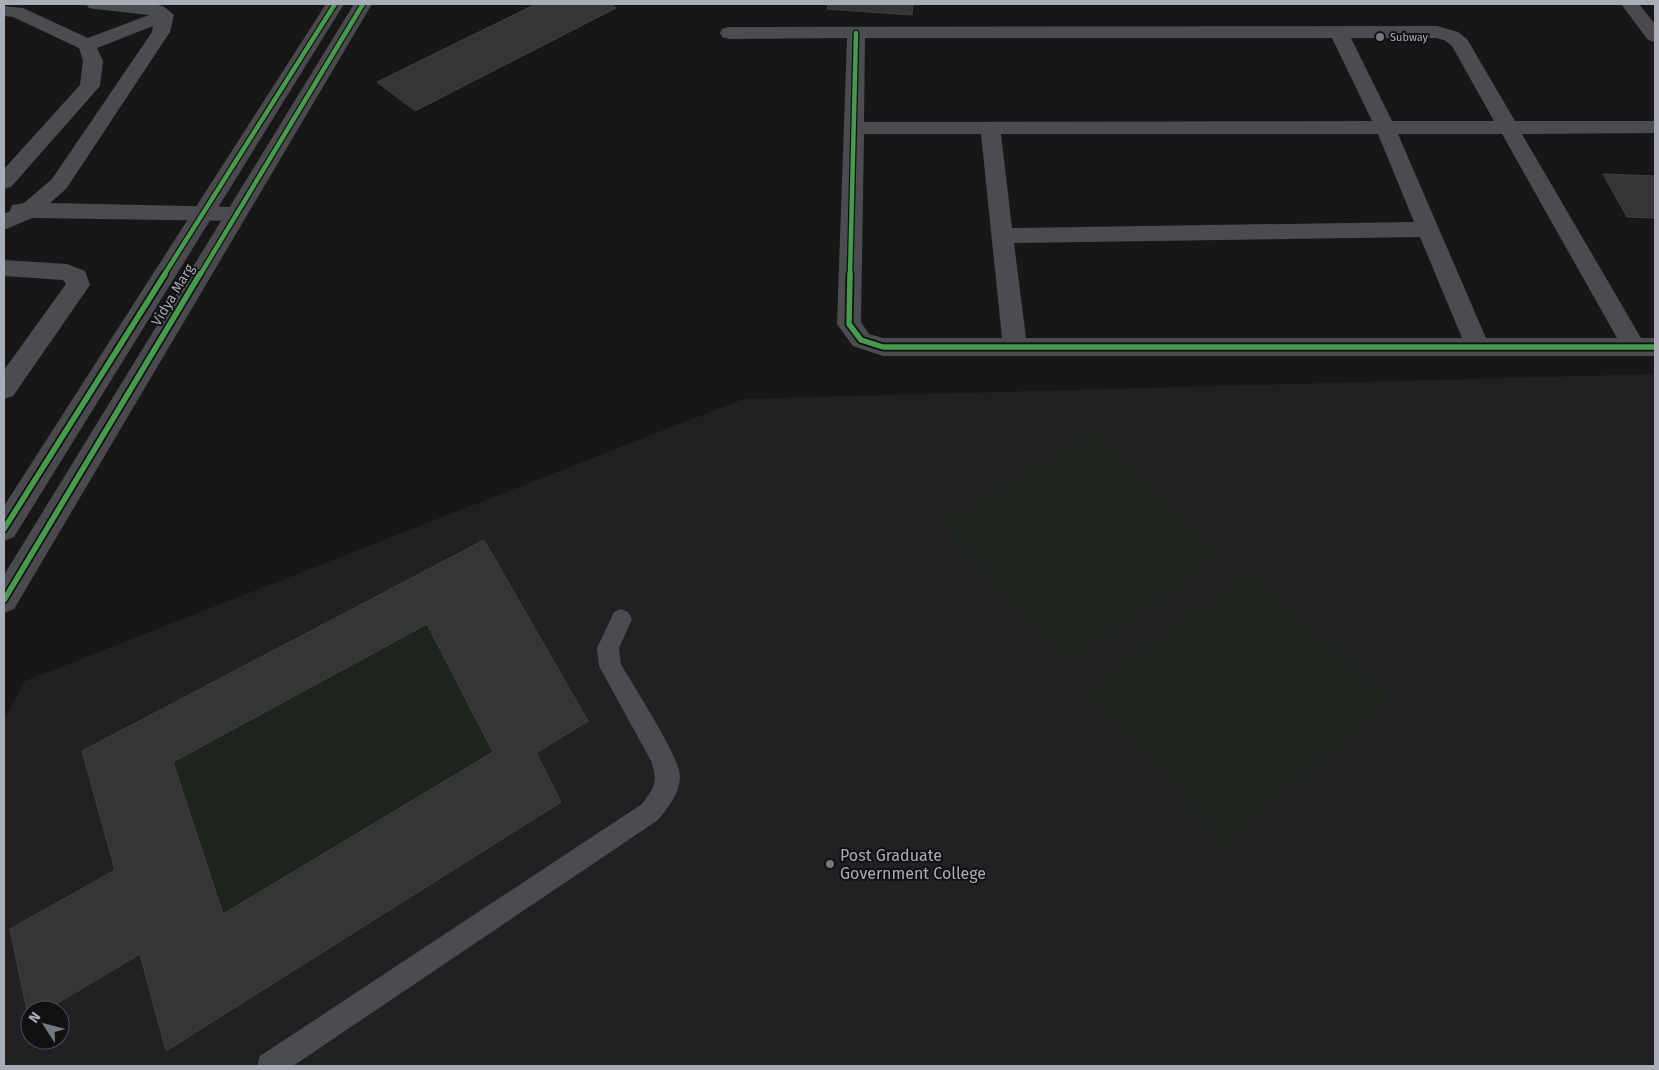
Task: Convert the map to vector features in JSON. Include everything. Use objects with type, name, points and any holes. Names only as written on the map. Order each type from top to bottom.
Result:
[{"type":"main road","name":"Vidya Marg","points":[[4,529],[335,4]]},
{"type":"main road","name":"Vidya Marg","points":[[4,600],[363,4]]},
{"type":"main road","points":[[1630,4],[1655,36]]},
{"type":"main road","points":[[1651,4],[1655,16]]},
{"type":"street","points":[[10,12],[39,4]]},
{"type":"street","points":[[95,4],[161,10]]},
{"type":"street","points":[[87,45],[161,10]]},
{"type":"street","points":[[4,223],[29,210],[60,184],[161,32],[161,10]]},
{"type":"street","points":[[4,182],[90,86],[93,61],[87,45],[10,12]]},
{"type":"street","points":[[729,33],[1437,32],[1451,36],[1460,44],[1508,128],[1645,347]]},
{"type":"street","points":[[1340,33],[1385,127],[1478,347]]},
{"type":"street","points":[[856,34],[849,324],[861,340],[883,347],[1645,347]]},
{"type":"street","points":[[853,128],[1655,127]]},
{"type":"street","points":[[990,128],[1015,347]]},
{"type":"street","points":[[4,209],[236,214]]},
{"type":"street","points":[[1002,236],[1428,229]]},
{"type":"street","points":[[4,268],[67,272],[76,278],[78,285],[4,389]]},
{"type":"lane","points":[[270,1066],[650,812],[663,796],[668,776],[661,756],[610,666],[608,648],[621,619]]},
{"type":"shaded area","name":"Post Graduate Government College","points":[[1655,374],[1655,1066],[4,1066],[4,719],[25,681],[743,399]]},
{"type":"shaded area","points":[[1096,431],[1223,553],[1070,663],[942,524]]},
{"type":"shaded area","points":[[1252,570],[1390,699],[1225,844],[1086,691]]},
{"type":"shaded area","points":[[427,624],[493,752],[223,914],[173,762]]},
{"type":"building","points":[[536,4],[610,4],[616,8],[415,111],[377,82]]},
{"type":"building","points":[[828,4],[913,4],[912,15],[827,9]]},
{"type":"building","points":[[1603,174],[1655,176],[1655,218],[1627,217]]},
{"type":"building","points":[[484,540],[588,721],[536,753],[561,802],[166,1051],[140,954],[63,1000],[25,1000],[10,929],[115,870],[82,751]],"holes":[[[427,624],[493,752],[223,914],[173,762]]]},
{"type":"cycle path","points":[[4,529],[335,4]]},
{"type":"cycle path","points":[[4,600],[363,4]]},
{"type":"cycle path","points":[[856,33],[849,324],[861,340],[883,347],[1655,347]]},
{"type":"place","name":"Subway","points":[[1380,37]]},
{"type":"place","name":"Post Graduate Government College","points":[[830,864]]}]
